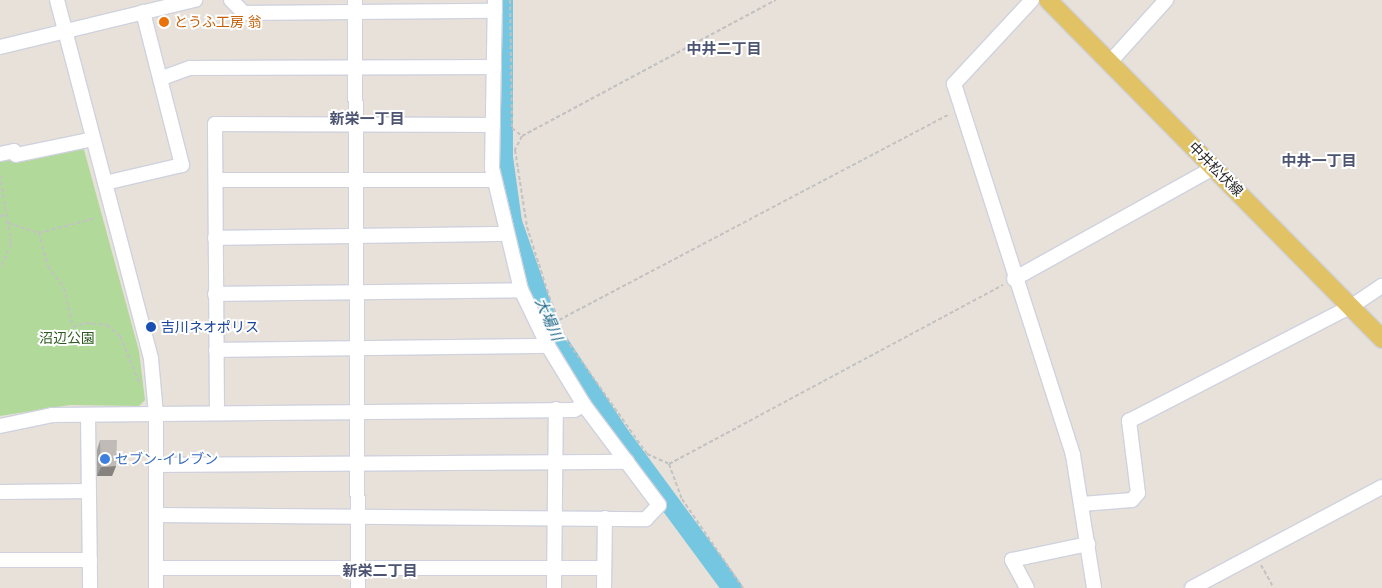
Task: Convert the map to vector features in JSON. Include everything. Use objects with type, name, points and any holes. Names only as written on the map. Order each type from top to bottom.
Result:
[{"type":"main road","name":"中井松伏線","points":[[1048,0],[1352,306],[1382,339]]},
{"type":"street","points":[[57,0],[151,359],[156,414],[156,588]]},
{"type":"street","points":[[156,515],[556,516],[646,520],[659,505],[584,405],[548,346],[521,290],[493,180],[495,5],[355,5],[244,13],[231,0]]},
{"type":"street","points":[[1032,0],[954,84],[1014,279],[1073,454],[1094,588]]},
{"type":"street","points":[[1110,62],[1166,0]]},
{"type":"street","points":[[0,47],[186,1]]},
{"type":"street","points":[[355,5],[357,412],[359,466],[358,588]]},
{"type":"street","points":[[105,184],[182,165],[162,78],[142,12]]},
{"type":"street","points":[[162,78],[190,68],[494,67]]},
{"type":"street","points":[[217,413],[215,124],[356,123],[493,125]]},
{"type":"street","points":[[0,154],[14,151],[16,155],[93,139]]},
{"type":"street","points":[[1014,279],[1215,167]]},
{"type":"street","points":[[216,180],[493,180]]},
{"type":"street","points":[[215,238],[508,234]]},
{"type":"street","points":[[1082,504],[1132,500],[1138,493],[1129,421],[1352,306],[1382,286]]},
{"type":"street","points":[[215,294],[521,290]]},
{"type":"street","points":[[216,350],[548,346]]},
{"type":"street","points":[[0,426],[52,415],[556,410],[584,405]]},
{"type":"street","points":[[554,588],[556,410]]},
{"type":"street","points":[[88,415],[90,588]]},
{"type":"street","points":[[156,465],[556,466],[627,462]]},
{"type":"street","points":[[1192,588],[1382,487]]},
{"type":"street","points":[[0,492],[88,492]]},
{"type":"street","points":[[604,588],[605,518]]},
{"type":"street","points":[[1027,588],[1012,560],[1088,544]]},
{"type":"street","points":[[0,560],[90,560]]},
{"type":"street","points":[[156,568],[604,568]]},
{"type":"path","points":[[510,0],[512,128],[522,136]]},
{"type":"path","points":[[743,588],[682,499],[669,464],[648,454],[566,339],[527,227],[515,150],[522,136],[776,0]]},
{"type":"path","points":[[559,320],[943,115],[962,112]]},
{"type":"path","points":[[0,175],[11,244],[0,269]]},
{"type":"path","points":[[0,216],[7,215]]},
{"type":"path","points":[[8,223],[39,233],[96,218]]},
{"type":"path","points":[[39,233],[48,266],[64,288],[73,327],[86,323],[107,325],[120,336],[144,394]]},
{"type":"path","points":[[669,464],[1014,279]]},
{"type":"path","points":[[1255,555],[1274,588]]},
{"type":"green space","name":"沼辺公園","points":[[83,146],[139,351],[145,400],[139,406],[70,405],[0,416],[0,158]]},
{"type":"building","points":[[100,440],[117,440],[116,466],[101,467]]},
{"type":"waterway","name":"大場川","points":[[503,0],[503,157],[512,222],[550,330],[620,436],[732,588]]},
{"type":"place","name":"とうふ工房 翁","points":[[164,22]]},
{"type":"place","name":"吉川ネオポリス","points":[[151,327]]},
{"type":"place","name":"セブン-イレブン","points":[[105,459]]},
{"type":"district","name":"中井二丁目","points":[[724,49]]},
{"type":"district","name":"新栄一丁目","points":[[367,119]]},
{"type":"district","name":"中井一丁目","points":[[1319,161]]},
{"type":"district","name":"新栄二丁目","points":[[380,571]]}]
